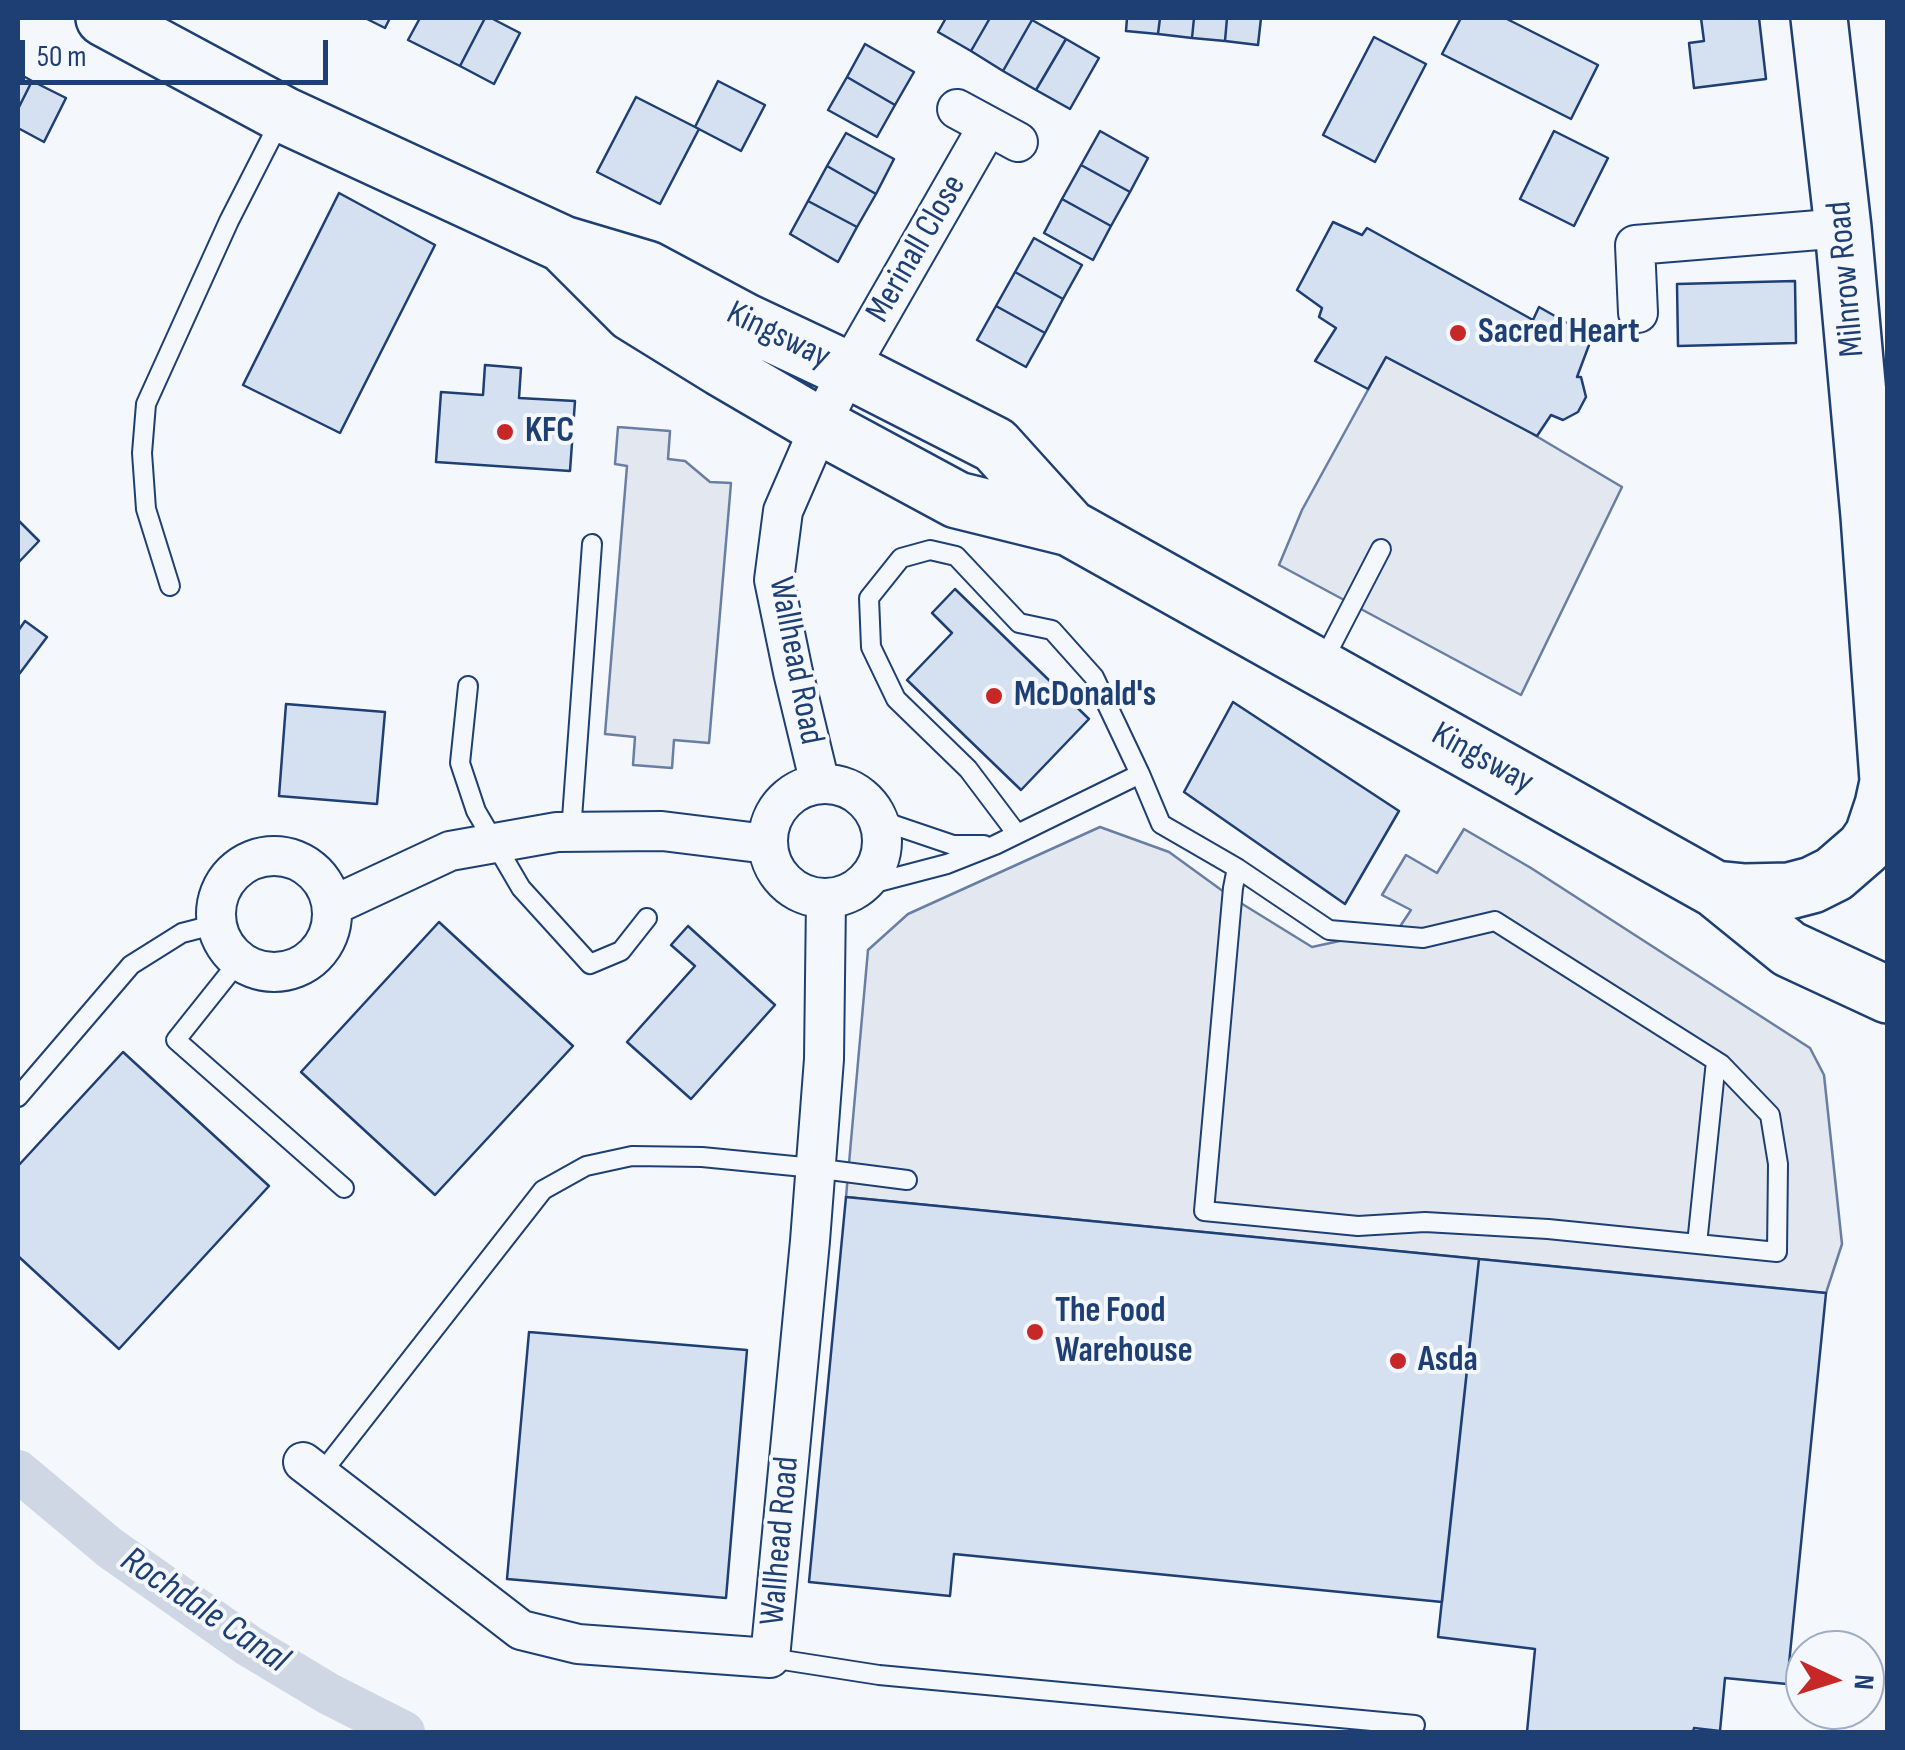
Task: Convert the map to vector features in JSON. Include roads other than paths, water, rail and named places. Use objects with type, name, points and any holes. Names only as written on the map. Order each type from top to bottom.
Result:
[{"type":"main road","name":"Kingsway","points":[[104,18],[284,114],[563,244],[647,268],[746,322],[995,445],[1070,528]]},
{"type":"main road","name":"Milnrow Road","points":[[1714,889],[1789,890],[1834,874],[1873,835],[1888,781],[1878,513],[1819,18]]},
{"type":"main road","name":"Kingsway","points":[[563,244],[632,313],[820,426],[957,500],[1070,528],[1714,889],[1789,950],[1888,995]]},
{"type":"street","name":"Merinall Close","points":[[820,426],[988,126]]},
{"type":"street","points":[[1638,313],[1635,244],[1843,228]]},
{"type":"street","name":"Wallhead Road","points":[[820,426],[783,511],[774,580],[820,784]]},
{"type":"street","points":[[820,784],[844,787],[859,795],[880,823],[882,841],[880,858],[872,874],[843,893],[809,897],[792,889],[780,877],[771,862],[768,844],[778,808],[791,795],[820,784]]},
{"type":"street","points":[[332,906],[450,851],[557,832],[662,830],[768,844]]},
{"type":"street","points":[[263,857],[300,862],[316,873],[332,906],[331,926],[312,959],[276,973],[256,970],[239,960],[226,946],[217,924],[221,892],[231,876],[263,857]]},
{"type":"street","name":"Wallhead Road","points":[[311,1469],[521,1630],[578,1644],[770,1658],[824,1059],[843,893]]},
{"type":"lane","points":[[170,586],[146,509],[142,453],[146,404],[229,221],[284,114]]},
{"type":"lane","points":[[570,832],[592,544]]},
{"type":"lane","points":[[1320,668],[1380,549]]},
{"type":"lane","points":[[1018,834],[968,769],[896,699],[871,647],[869,598],[902,558],[930,550],[956,556],[1019,623],[1052,630],[1094,676],[1161,824],[1237,868],[1328,930],[1423,938],[1495,921],[1716,1061],[1770,1115],[1778,1164],[1777,1252],[1548,1228],[1425,1222],[1358,1226],[1204,1210],[1237,868]]},
{"type":"lane","points":[[468,686],[460,762],[476,811],[521,888],[590,964],[620,950],[647,918]]},
{"type":"lane","points":[[843,893],[947,864],[995,845],[1140,774]]},
{"type":"lane","points":[[871,808],[894,825],[954,845],[995,845]]},
{"type":"lane","points":[[18,1097],[131,965],[182,933],[217,924]]},
{"type":"lane","points":[[239,960],[176,1040],[344,1188]]},
{"type":"lane","points":[[1697,1244],[1716,1061]]},
{"type":"lane","points":[[311,1469],[544,1190],[586,1166],[632,1156],[702,1157],[907,1180]]},
{"type":"lane","points":[[770,1658],[879,1675],[1415,1725]]},
{"type":"waterway","name":"Rochdale Canal","points":[[18,1471],[110,1548],[249,1646],[329,1694],[404,1732]]},
{"type":"place","name":"Sacred Heart","points":[[1458,333]]},
{"type":"place","name":"KFC","points":[[505,432]]},
{"type":"place","name":"McDonald's","points":[[994,696]]},
{"type":"place","name":"The Food Warehouse","points":[[1035,1332]]},
{"type":"place","name":"Asda","points":[[1398,1361]]}]
